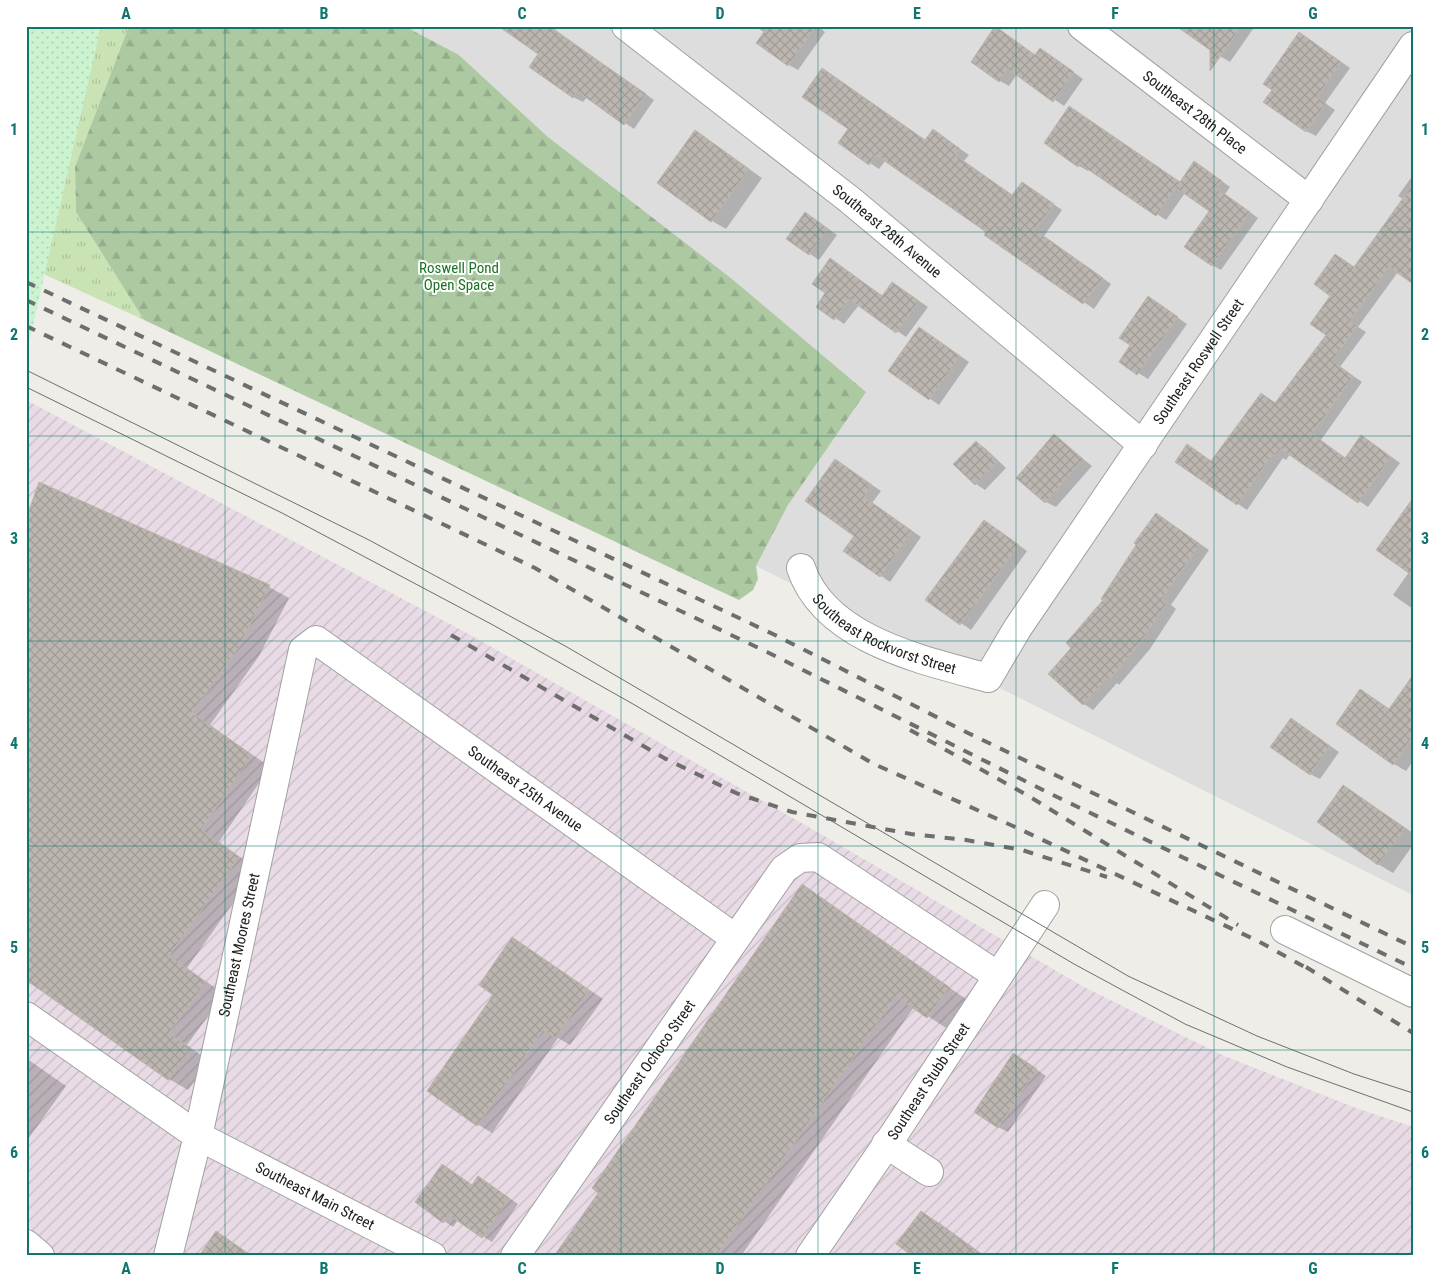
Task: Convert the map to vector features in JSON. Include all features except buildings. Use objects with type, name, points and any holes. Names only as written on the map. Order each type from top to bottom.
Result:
[{"type":"street","name":"Southeast 28th Avenue","points":[[626,26],[850,200],[1143,445]]},
{"type":"street","name":"Southeast 28th Place","points":[[1082,26],[1309,200]]},
{"type":"street","name":"Southeast Roswell Street","points":[[988,678],[1016,629],[1413,46]]},
{"type":"street","name":"Southeast Rockvorst Street","points":[[801,568],[807,585],[826,609],[864,636],[920,659],[988,678]]},
{"type":"street","name":"Southeast 25th Avenue","points":[[316,640],[735,938]]},
{"type":"street","name":"Southeast Moores Street","points":[[168,1256],[198,1136],[303,650],[316,640]]},
{"type":"street","name":"Southeast Ochoco Street","points":[[515,1256],[784,869],[800,858],[818,857],[998,976]]},
{"type":"street","name":"Southeast Stubb Street","points":[[810,1256],[1045,905]]},
{"type":"street","points":[[1285,930],[1413,993]]},
{"type":"street","name":"Southeast Main Street","points":[[26,1016],[198,1136],[432,1256]]},
{"type":"street","points":[[886,1144],[929,1172]]},
{"type":"street","points":[[26,1244],[40,1256]]},
{"type":"shaded area","points":[[386,26],[1413,26],[1413,895],[756,566],[788,505],[638,207],[548,137],[459,55]]},
{"type":"shaded area","points":[[26,400],[465,632],[812,829],[1084,987],[1222,1055],[1356,1108],[1413,1127],[1413,1256],[26,1256]]},
{"type":"green space","points":[[26,26],[101,26],[26,356]]},
{"type":"green space","points":[[62,26],[129,26],[75,167],[76,212],[144,320],[26,266]]},
{"type":"green space","name":"Roswell Pond Open Space","points":[[129,26],[404,26],[459,55],[548,137],[732,279],[866,392],[788,505],[756,566],[758,579],[753,590],[739,600],[144,320],[76,212],[75,167]]},
{"type":"tram line","points":[[26,370],[369,540],[567,647],[1128,976],[1257,1036],[1354,1074],[1413,1093]]},
{"type":"tram line","points":[[26,387],[282,513],[493,625],[633,704],[1074,964],[1185,1024],[1287,1067],[1413,1112]]},
{"type":"railway","points":[[26,282],[775,635],[968,733],[1413,947]]},
{"type":"railway","points":[[26,300],[767,652],[1053,795],[1413,968]]},
{"type":"railway","points":[[26,326],[535,568],[874,764],[1013,826],[1258,941],[1312,971]]},
{"type":"railway","points":[[451,635],[666,759],[736,793],[792,812],[911,834],[966,840],[1022,850],[1107,877]]},
{"type":"railway","points":[[910,730],[1027,795],[1238,925]]},
{"type":"railway","points":[[1306,967],[1413,1033]]}]
